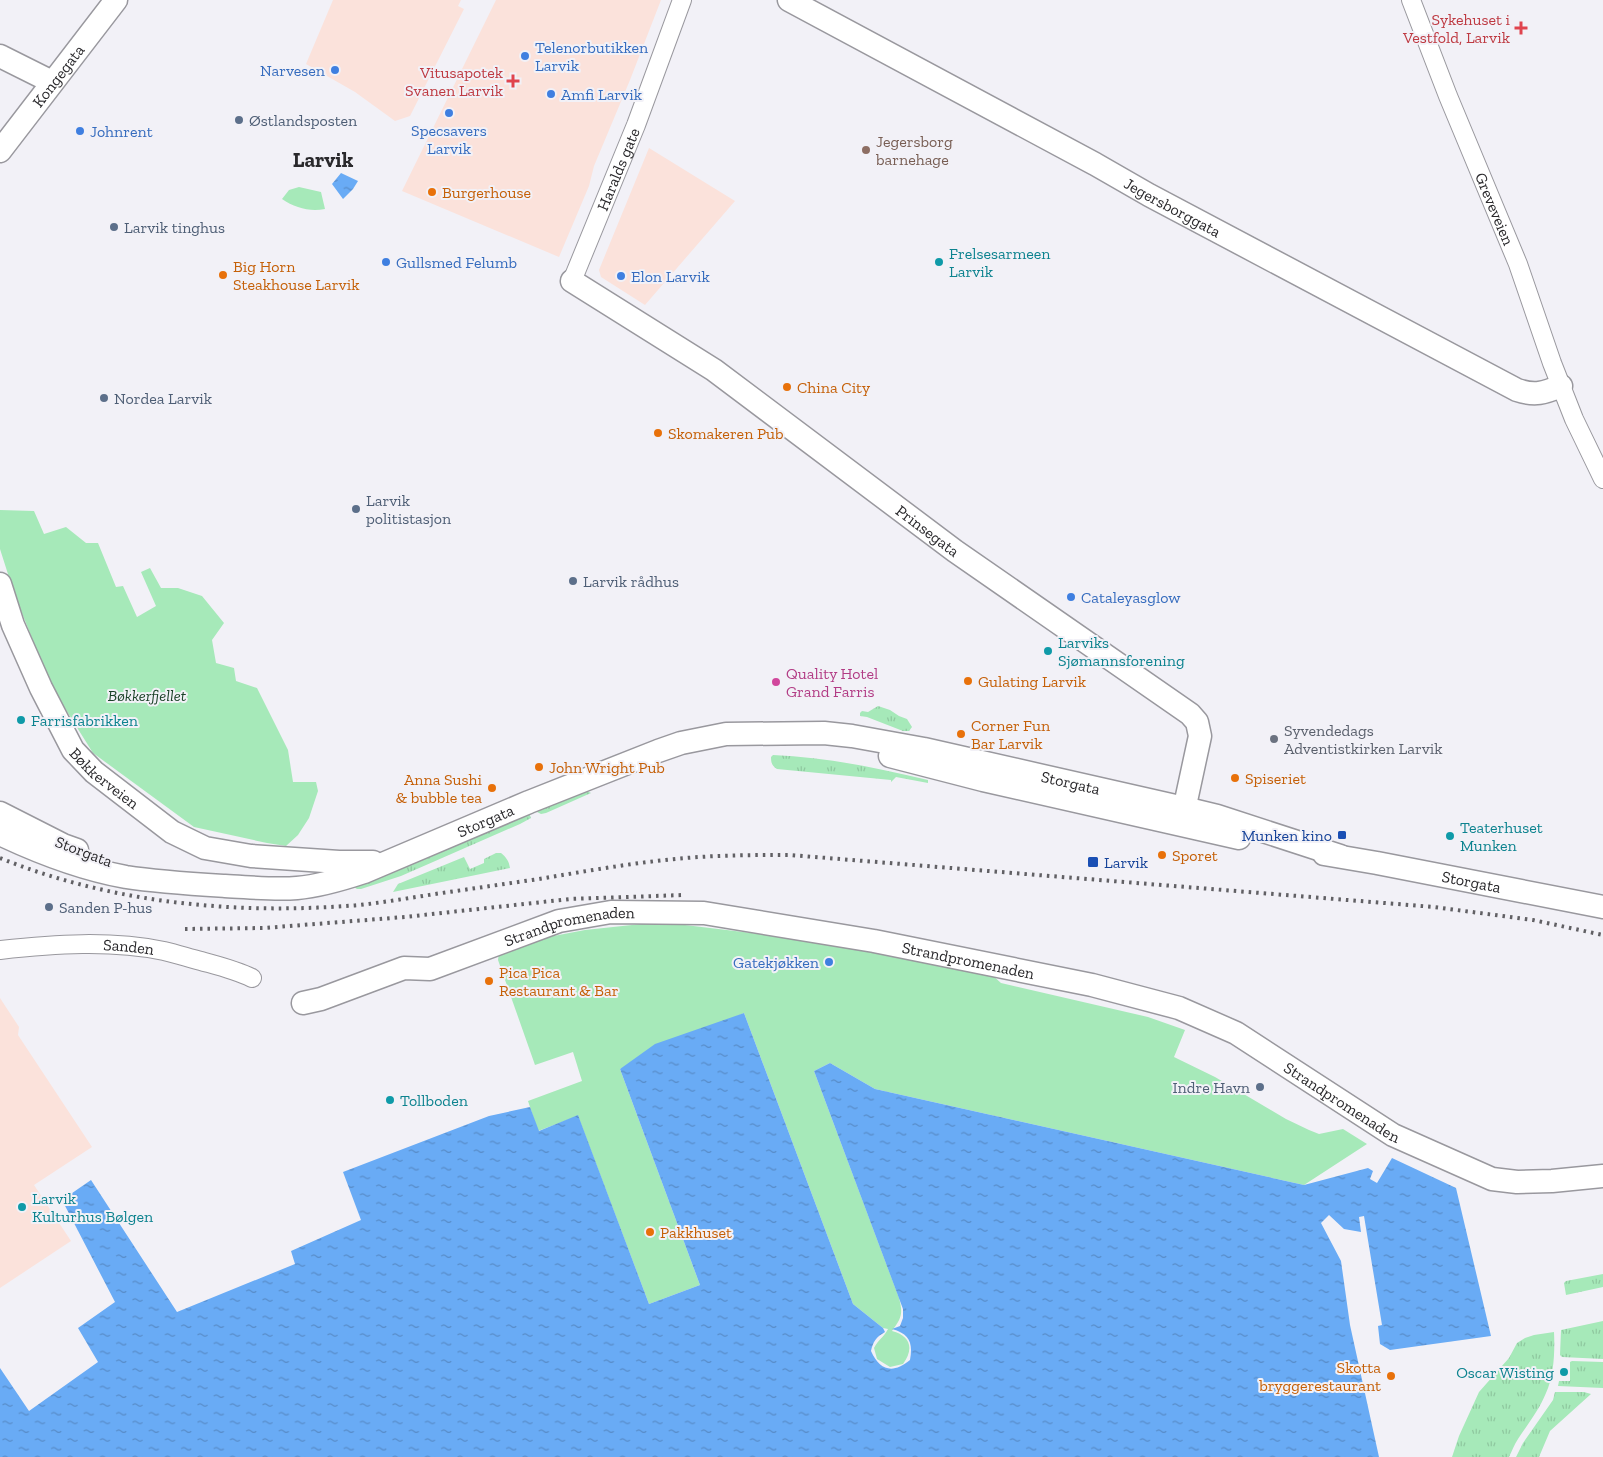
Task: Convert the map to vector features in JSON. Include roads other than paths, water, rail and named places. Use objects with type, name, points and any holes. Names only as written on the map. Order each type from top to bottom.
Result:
[{"type":"main road","name":"Kongegata","points":[[0,151],[116,0]]},
{"type":"main road","name":"Jegersborggata","points":[[789,0],[1095,164],[1149,195],[1517,390],[1528,394],[1544,392],[1561,386]]},
{"type":"main road","points":[[0,56],[52,82]]},
{"type":"main road","name":"Prinsegata","points":[[572,281],[714,370],[823,454],[961,555],[1186,710],[1197,722],[1200,736],[1182,816]]},
{"type":"main road","name":"Bøkkerveien","points":[[0,584],[13,625],[41,688],[74,750],[94,772],[172,832],[205,848],[251,856],[384,863]]},
{"type":"main road","name":"Storgata","points":[[0,834],[26,846],[81,866],[126,877],[268,888],[297,888],[356,874],[601,773],[681,743],[726,734],[824,733],[924,748],[1182,816],[1217,816],[1340,856],[1603,907]]},
{"type":"main road","name":"Storgata","points":[[0,813],[63,845],[170,881]]},
{"type":"main road","points":[[305,860],[314,865],[320,873],[322,883]]},
{"type":"main road","name":"Strandpromenaden","points":[[303,1003],[322,999],[404,968],[430,970],[559,921],[611,912],[704,913],[883,943],[1092,985],[1179,1008],[1236,1033],[1393,1135],[1492,1179],[1517,1182],[1603,1176]]},
{"type":"street","name":"Haralds gate","points":[[572,281],[636,125],[682,0]]},
{"type":"street","name":"Greveveien","points":[[1410,0],[1518,264],[1574,419],[1603,479]]},
{"type":"street","name":"Sanden","points":[[0,950],[44,945],[81,944],[134,947],[164,951],[239,971],[252,978]]},
{"type":"water","points":[[341,173],[358,181],[343,199],[332,184]]},
{"type":"water","points":[[744,1013],[853,1304],[883,1328],[885,1332],[875,1340],[871,1351],[878,1363],[883,1366],[893,1369],[904,1364],[910,1360],[911,1349],[909,1340],[903,1334],[892,1329],[900,1326],[903,1318],[903,1309],[814,1071],[830,1063],[875,1089],[1304,1185],[1368,1168],[1373,1171],[1370,1179],[1377,1183],[1392,1158],[1456,1188],[1491,1336],[1390,1350],[1380,1344],[1378,1326],[1382,1325],[1364,1216],[1359,1217],[1361,1232],[1344,1229],[1329,1215],[1321,1223],[1341,1261],[1350,1325],[1379,1457],[0,1457],[0,1368],[29,1411],[98,1362],[78,1328],[115,1302],[62,1200],[91,1180],[177,1312],[295,1264],[291,1251],[361,1220],[343,1172],[489,1116],[530,1107],[539,1131],[578,1115],[649,1304],[700,1285],[620,1069],[655,1044]]},
{"type":"railway","points":[[0,858],[43,874],[132,896],[223,907],[314,908],[360,905],[668,860],[699,857],[790,855],[1434,907],[1533,920],[1603,935]]},
{"type":"railway","points":[[185,929],[264,928],[405,917],[570,899],[683,895]]},
{"type":"place","name":"Sykehuset i Vestfold, Larvik","points":[[1521,28]]},
{"type":"place","name":"Telenorbutikken Larvik","points":[[525,56]]},
{"type":"place","name":"Narvesen","points":[[335,70]]},
{"type":"place","name":"Vitusapotek Svanen Larvik","points":[[513,81]]},
{"type":"place","name":"Amfi Larvik","points":[[551,94]]},
{"type":"place","name":"Specsavers Larvik","points":[[449,113]]},
{"type":"place","name":"Østlandsposten","points":[[239,120]]},
{"type":"place","name":"Johnrent","points":[[80,131]]},
{"type":"place","name":"Jegersborg barnehage","points":[[866,150]]},
{"type":"place","name":"Burgerhouse","points":[[432,192]]},
{"type":"place","name":"Larvik tinghus","points":[[114,227]]},
{"type":"place","name":"Gullsmed Felumb","points":[[386,262]]},
{"type":"place","name":"Frelsesarmeen Larvik","points":[[939,262]]},
{"type":"place","name":"Big Horn Steakhouse Larvik","points":[[223,275]]},
{"type":"place","name":"Elon Larvik","points":[[621,276]]},
{"type":"place","name":"China City","points":[[787,387]]},
{"type":"place","name":"Nordea Larvik","points":[[104,398]]},
{"type":"place","name":"Skomakeren Pub","points":[[658,433]]},
{"type":"place","name":"Larvik politistasjon","points":[[356,509]]},
{"type":"place","name":"Larvik rådhus","points":[[573,581]]},
{"type":"place","name":"Cataleyasglow","points":[[1071,597]]},
{"type":"place","name":"Larviks Sjømannsforening","points":[[1048,651]]},
{"type":"place","name":"Gulating Larvik","points":[[968,681]]},
{"type":"place","name":"Quality Hotel Grand Farris","points":[[776,682]]},
{"type":"place","name":"Farrisfabrikken","points":[[21,720]]},
{"type":"place","name":"Corner Fun Bar Larvik","points":[[961,734]]},
{"type":"place","name":"Syvendedags Adventistkirken Larvik","points":[[1274,739]]},
{"type":"place","name":"John Wright Pub","points":[[539,767]]},
{"type":"place","name":"Spiseriet","points":[[1235,778]]},
{"type":"place","name":"Anna Sushi & bubble tea","points":[[492,788]]},
{"type":"place","name":"Munken kino","points":[[1342,835]]},
{"type":"place","name":"Teaterhuset Munken","points":[[1450,836]]},
{"type":"place","name":"Sporet","points":[[1162,855]]},
{"type":"place","name":"Larvik","points":[[1093,862]]},
{"type":"place","name":"Sanden P-hus","points":[[49,907]]},
{"type":"place","name":"Gatekjøkken","points":[[829,962]]},
{"type":"place","name":"Pica Pica Restaurant & Bar","points":[[489,981]]},
{"type":"place","name":"Indre Havn","points":[[1260,1087]]},
{"type":"place","name":"Tollboden","points":[[390,1100]]},
{"type":"place","name":"Larvik Kulturhus Bølgen","points":[[22,1207]]},
{"type":"place","name":"Pakkhuset","points":[[650,1232]]},
{"type":"place","name":"Oscar Wisting","points":[[1564,1372]]},
{"type":"place","name":"Skotta bryggerestaurant","points":[[1391,1376]]},
{"type":"district","name":"Larvik","points":[[323,160]]},
{"type":"park label","name":"Bøkkerfjellet","points":[[147,695]]}]
